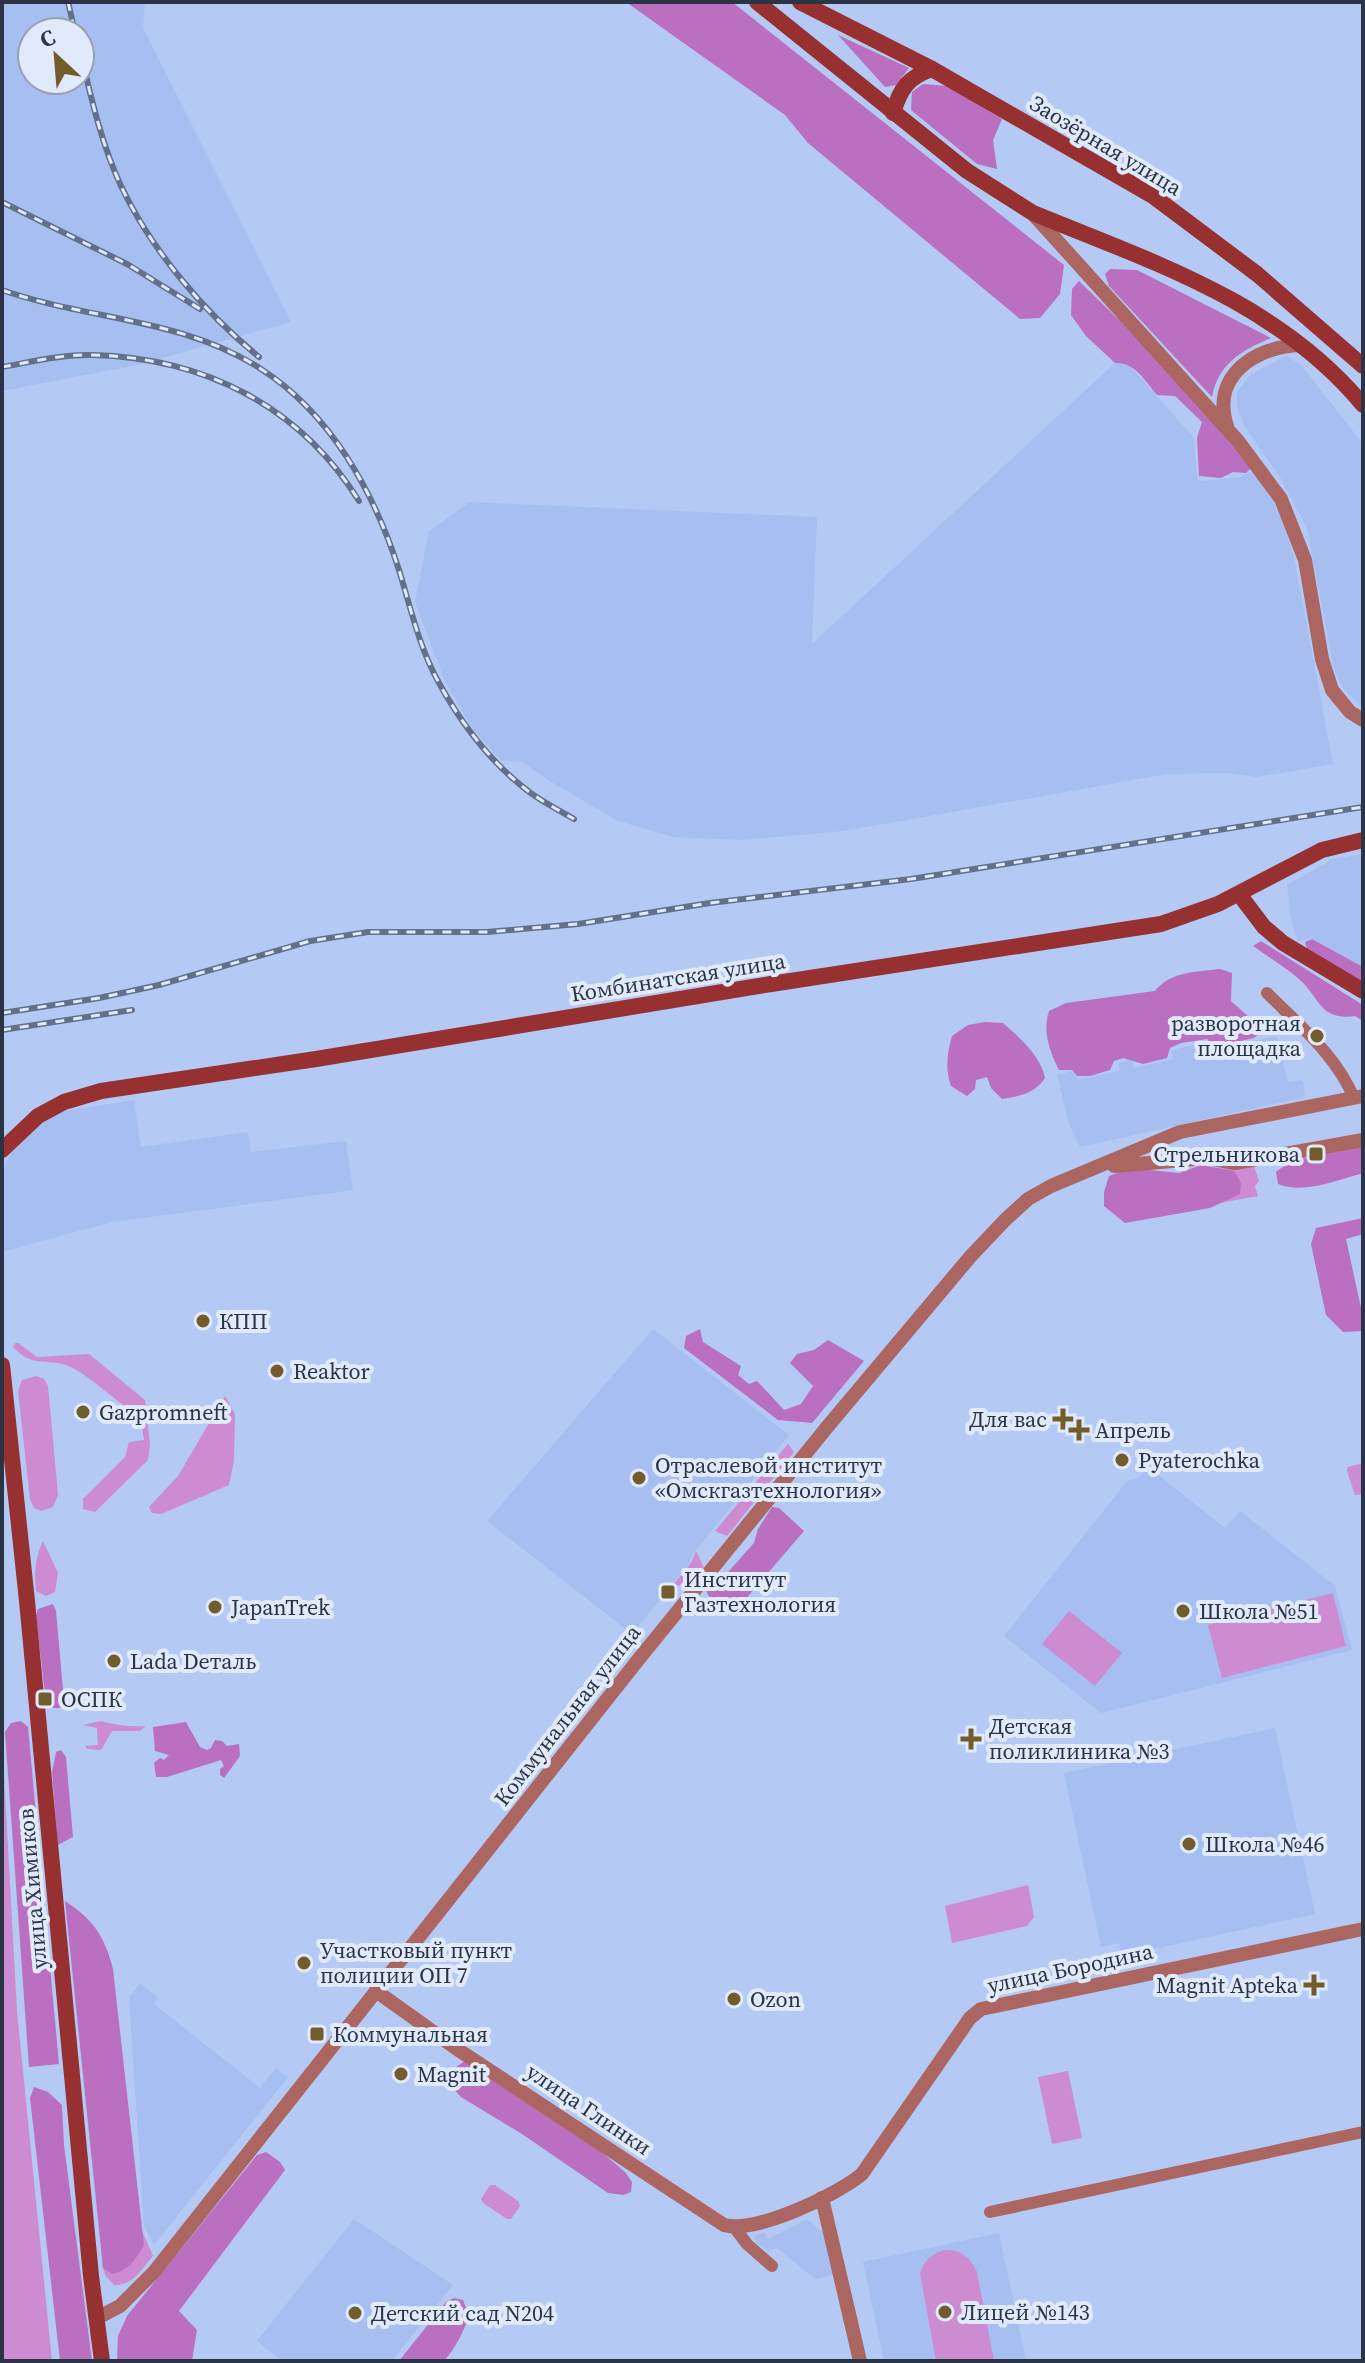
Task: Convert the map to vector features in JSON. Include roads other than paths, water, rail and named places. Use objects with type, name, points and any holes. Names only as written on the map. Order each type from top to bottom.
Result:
[{"type":"main road","points":[[757,2],[967,171],[1033,213],[1190,277],[1237,301],[1321,360],[1363,405]]},
{"type":"main road","name":"Заозёрная улица","points":[[800,2],[932,69],[1153,196],[1257,274],[1363,366]]},
{"type":"main road","points":[[893,113],[907,81],[932,69]]},
{"type":"main road","name":"Комбинатская улица","points":[[2,1150],[38,1116],[81,1095],[101,1091],[1161,924],[1189,916],[1239,894],[1312,854],[1363,840]]},
{"type":"main road","points":[[1239,894],[1264,927],[1283,943],[1363,991]]},
{"type":"main road","name":"улица Химиков","points":[[2,1365],[89,2260],[102,2361]]},
{"type":"street","points":[[1033,213],[1208,406],[1281,499],[1305,560],[1322,659],[1332,690],[1350,712],[1363,720]]},
{"type":"street","points":[[1228,430],[1223,401],[1231,380],[1243,364],[1271,348],[1301,345]]},
{"type":"street","points":[[1267,993],[1325,1051],[1358,1097]]},
{"type":"street","name":"Коммунальная улица","points":[[97,2318],[120,2306],[154,2272],[638,1660],[970,1257],[1028,1199],[1051,1186],[1180,1132],[1358,1097]]},
{"type":"street","name":"Коммунальная улица","points":[[1098,1167],[1185,1158],[1235,1163],[1363,1140]]},
{"type":"street","name":"улица Бородина","points":[[734,2227],[771,2219],[822,2198],[848,2186],[862,2174],[961,2031],[981,2009],[1363,1929]]},
{"type":"street","name":"улица Глинки","points":[[376,1991],[460,2051],[724,2225],[734,2227],[747,2244],[772,2266]]},
{"type":"street","points":[[990,2212],[1363,2132]]},
{"type":"street","points":[[822,2198],[860,2361]]},
{"type":"railway","points":[[68,2],[71,16]]},
{"type":"railway","points":[[91,96],[121,186],[148,234],[199,300],[259,357]]},
{"type":"railway","points":[[2,202],[127,264],[200,309]]},
{"type":"railway","points":[[2,290],[200,339],[261,369],[309,408],[347,457],[377,512],[426,656],[458,714],[492,758],[518,783],[574,819]]},
{"type":"railway","points":[[2,367],[59,357],[93,355],[134,358],[210,377],[278,414],[308,439],[335,468],[359,501]]},
{"type":"railway","points":[[2,1013],[159,985],[310,941],[368,932],[487,932],[578,924],[710,903],[911,879],[1363,807]]},
{"type":"railway","points":[[2,1030],[132,1010]]},
{"type":"place","name":"разворотная площадка","points":[[1317,1036]]},
{"type":"place","name":"Стрельникова","points":[[1316,1154]]},
{"type":"place","name":"КПП","points":[[203,1321]]},
{"type":"place","name":"Reaktor","points":[[277,1371]]},
{"type":"place","name":"Gazpromneft","points":[[83,1412]]},
{"type":"place","name":"Для вас","points":[[1063,1419]]},
{"type":"place","name":"Апрель","points":[[1079,1430]]},
{"type":"place","name":"Pyaterochka","points":[[1122,1460]]},
{"type":"place","name":"Отраслевой институт «Омскгазтехнология»","points":[[639,1478]]},
{"type":"place","name":"Институт Газтехнология","points":[[668,1592]]},
{"type":"place","name":"JapanTrek","points":[[215,1607]]},
{"type":"place","name":"Школа №51","points":[[1183,1611]]},
{"type":"place","name":"Lada Dеталь","points":[[114,1661]]},
{"type":"place","name":"ОСПК","points":[[45,1699]]},
{"type":"place","name":"Детская поликлиника №3","points":[[971,1739]]},
{"type":"place","name":"Школа №46","points":[[1189,1844]]},
{"type":"place","name":"Участковый пункт полиции ОП 7","points":[[304,1963]]},
{"type":"place","name":"Magnit Apteka","points":[[1314,1985]]},
{"type":"place","name":"Ozon","points":[[734,1999]]},
{"type":"place","name":"Коммунальная","points":[[317,2034]]},
{"type":"place","name":"Magnit","points":[[401,2074]]},
{"type":"place","name":"Лицей №143","points":[[945,2312]]},
{"type":"place","name":"Детский сад N204","points":[[355,2313]]}]
